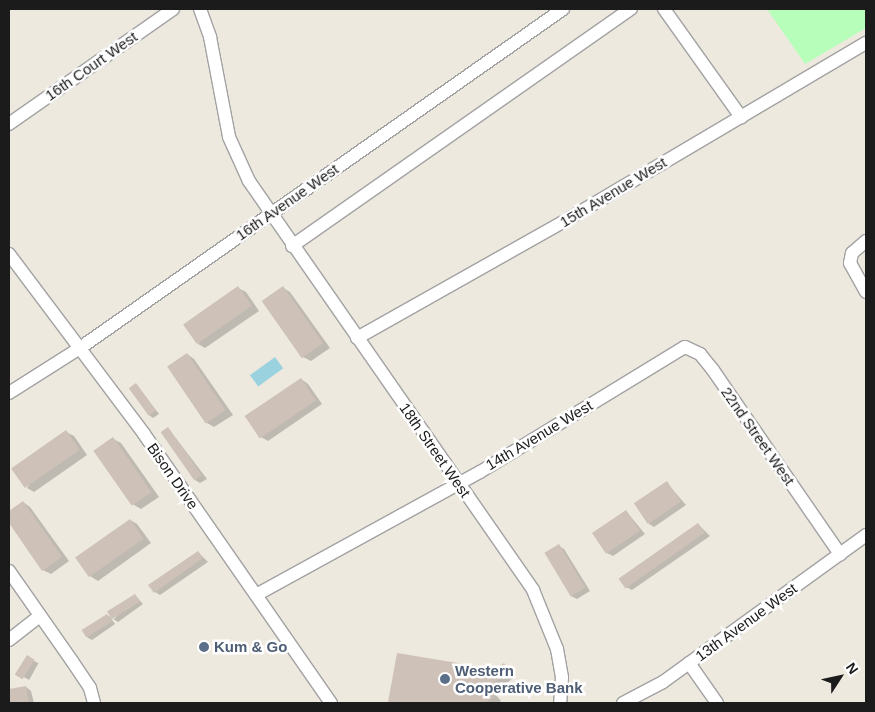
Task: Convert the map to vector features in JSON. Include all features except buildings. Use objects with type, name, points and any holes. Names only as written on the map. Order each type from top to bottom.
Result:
[{"type":"street","name":"16th Court West","points":[[9,124],[173,9]]},
{"type":"street","name":"18th Street West","points":[[200,9],[210,37],[229,137],[249,182],[458,484],[523,574],[542,607],[560,660],[560,703]]},
{"type":"street","name":"16th Avenue West","points":[[9,393],[80,348],[563,9]]},
{"type":"street","points":[[292,246],[631,9]]},
{"type":"street","points":[[664,9],[741,117]]},
{"type":"street","name":"15th Avenue West","points":[[357,338],[866,43]]},
{"type":"street","points":[[866,241],[852,253],[850,263],[866,292]]},
{"type":"street","name":"Bison Drive","points":[[9,254],[80,348],[331,703]]},
{"type":"street","name":"22nd Street West","points":[[662,360],[685,348],[700,354],[840,554]]},
{"type":"street","name":"14th Avenue West","points":[[256,596],[458,484],[662,360]]},
{"type":"street","name":"13th Avenue West","points":[[623,703],[652,689],[690,663],[866,535]]},
{"type":"street","points":[[9,571],[90,688],[94,703]]},
{"type":"street","points":[[9,640],[40,616]]},
{"type":"street","points":[[690,663],[717,703]]},
{"type":"green space","points":[[767,9],[866,9],[866,28],[805,64]]},
{"type":"water","points":[[275,357],[283,368],[258,387],[250,375]]},
{"type":"place","name":"Kum & Go","points":[[204,647]]},
{"type":"place","name":"Western Cooperative Bank","points":[[445,679]]}]
